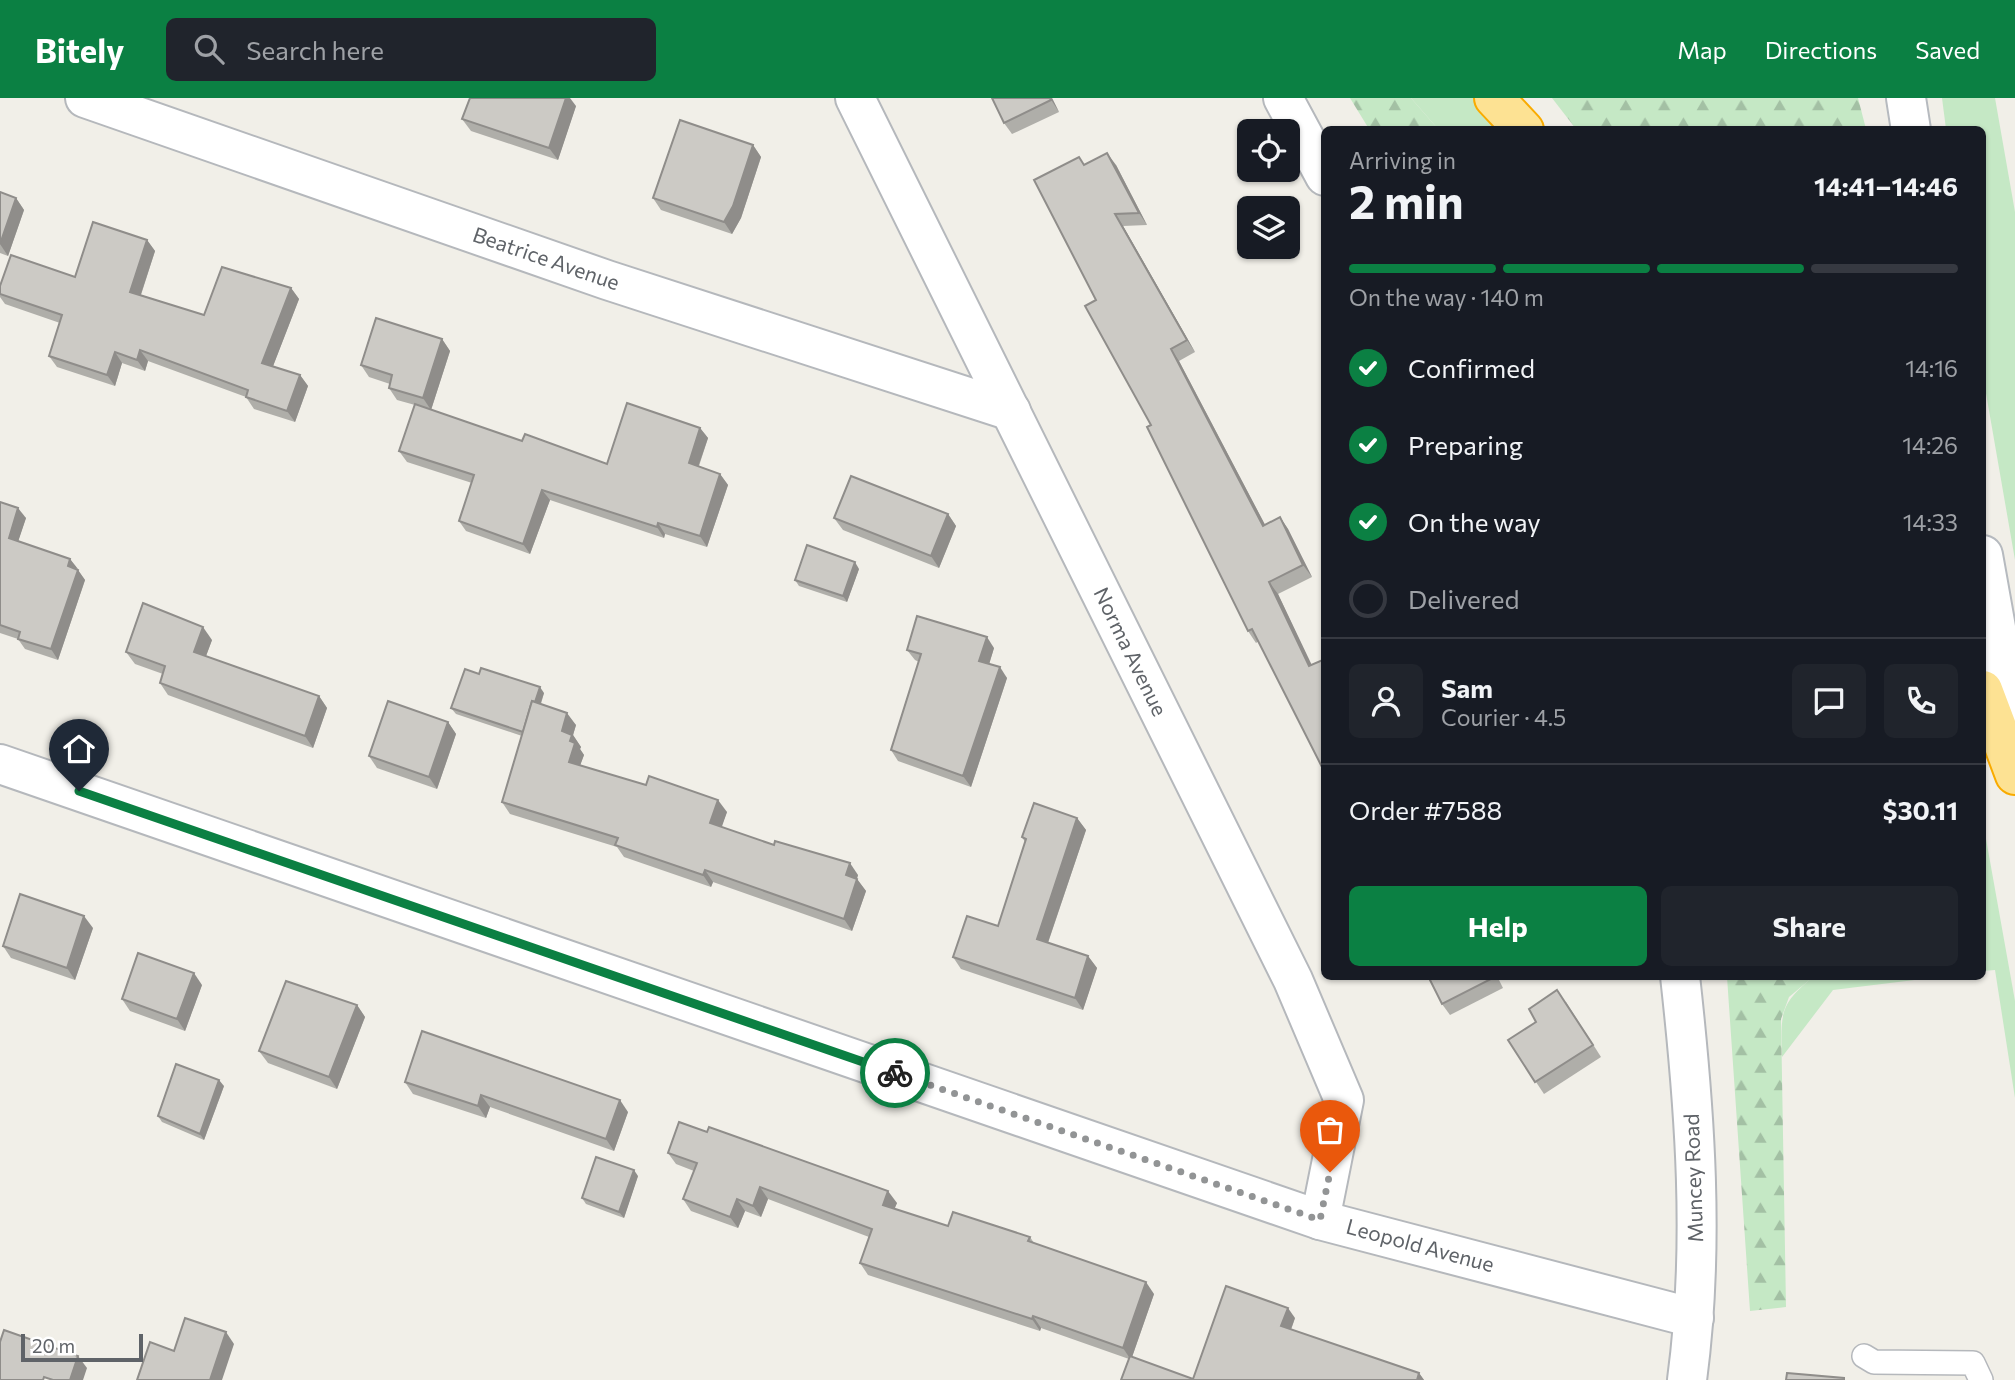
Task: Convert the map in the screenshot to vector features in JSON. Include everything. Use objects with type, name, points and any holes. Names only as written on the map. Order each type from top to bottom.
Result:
[{"type":"highway","points":[[1494,98],[1520,126]]},
{"type":"highway","points":[[1986,698],[2015,775]]},
{"type":"street","name":"Beatrice Avenue","points":[[85,98],[607,280],[1011,411]]},
{"type":"street","name":"Norma Avenue","points":[[855,98],[1293,980],[1344,1100],[1320,1220]]},
{"type":"street","points":[[1283,98],[1321,169]]},
{"type":"street","points":[[1906,98],[1910,126]]},
{"type":"street","points":[[1986,572],[2015,734]]},
{"type":"street","name":"Leopold Avenue","points":[[0,764],[1320,1220],[1693,1318]]},
{"type":"street","name":"Muncey Road","points":[[1680,980],[1696,1166],[1693,1318],[1687,1380]]},
{"type":"lane","points":[[1864,1356],[1874,1362],[1973,1363],[1982,1380]]},
{"type":"green space","points":[[1350,98],[1411,98],[1435,126],[1367,126]]},
{"type":"green space","points":[[1411,98],[1479,98],[1505,126],[1435,126]]},
{"type":"green space","points":[[1552,98],[1858,98],[1865,126],[1574,126]]},
{"type":"green space","points":[[1942,98],[1995,98],[2015,212],[2015,560],[1986,393],[1986,126],[1946,126]]},
{"type":"green space","points":[[1986,839],[2015,1001],[2015,1098],[1995,970],[1986,971]]},
{"type":"green space","points":[[1727,980],[1809,980],[1789,997],[1781,1019],[1786,1307],[1750,1311]]},
{"type":"green space","points":[[1810,980],[1915,980],[1833,990],[1782,1057],[1784,1011]]},
{"type":"building","points":[[470,98],[566,98],[549,148],[462,119]]},
{"type":"building","points":[[992,98],[1050,98],[1051,100],[1004,123]]},
{"type":"building","points":[[680,120],[753,145],[733,206],[724,222],[653,198]]},
{"type":"building","points":[[1107,153],[1139,213],[1115,214],[1187,340],[1171,349],[1263,526],[1280,517],[1303,565],[1269,582],[1309,666],[1321,661],[1321,765],[1252,629],[1248,631],[1147,427],[1151,425],[1085,306],[1096,300],[1034,180],[1079,157],[1084,165]]},
{"type":"building","points":[[0,192],[16,198],[0,244]]},
{"type":"building","points":[[93,222],[147,240],[130,292],[204,315],[222,267],[291,288],[262,363],[300,375],[287,411],[246,397],[248,390],[140,350],[137,360],[115,352],[107,375],[49,356],[62,315],[0,294],[0,286],[11,255],[75,277]]},
{"type":"building","points":[[376,318],[442,339],[423,398],[389,388],[392,375],[361,365]]},
{"type":"building","points":[[627,403],[700,428],[689,463],[720,474],[700,536],[658,523],[657,527],[542,490],[523,544],[459,521],[474,475],[399,451],[415,404],[522,441],[525,434],[607,464]]},
{"type":"building","points":[[851,476],[948,514],[931,556],[834,518]]},
{"type":"building","points":[[0,502],[18,508],[9,538],[70,559],[68,566],[78,570],[51,649],[18,639],[20,632],[0,625]]},
{"type":"building","points":[[807,545],[855,562],[843,596],[795,580]]},
{"type":"building","points":[[143,603],[203,627],[194,652],[319,696],[305,736],[160,683],[165,666],[126,652]]},
{"type":"building","points":[[917,616],[987,637],[979,661],[1000,667],[963,776],[891,750],[921,654],[907,650]]},
{"type":"building","points":[[481,668],[540,687],[535,702],[532,701],[523,732],[451,708],[465,669],[479,674]]},
{"type":"building","points":[[388,701],[448,722],[429,777],[369,756]]},
{"type":"building","points":[[532,701],[567,713],[562,731],[572,735],[570,741],[575,743],[569,762],[646,785],[649,776],[718,800],[710,823],[774,845],[775,841],[850,863],[846,875],[857,879],[844,919],[705,870],[703,875],[615,845],[618,838],[502,802]]},
{"type":"building","points":[[1034,803],[1077,818],[1037,939],[1088,956],[1075,998],[953,957],[967,916],[998,926],[1026,839],[1022,837]]},
{"type":"building","points":[[20,894],[84,916],[67,968],[3,946]]},
{"type":"building","points":[[138,953],[194,973],[177,1019],[122,999]]},
{"type":"building","points":[[1430,980],[1489,980],[1442,1004]]},
{"type":"building","points":[[286,981],[357,1005],[329,1077],[259,1051]]},
{"type":"building","points":[[1557,990],[1593,1045],[1535,1082],[1508,1040],[1536,1022],[1529,1009]]},
{"type":"building","points":[[422,1031],[620,1100],[606,1139],[481,1095],[478,1106],[405,1082]]},
{"type":"building","points":[[176,1064],[219,1080],[200,1134],[158,1116]]},
{"type":"building","points":[[679,1122],[707,1132],[709,1127],[888,1191],[883,1205],[948,1226],[953,1212],[1030,1237],[1028,1241],[1146,1282],[1123,1348],[1033,1316],[1032,1319],[860,1263],[872,1229],[760,1187],[753,1206],[737,1199],[730,1217],[683,1199],[697,1163],[668,1153]]},
{"type":"building","points":[[596,1157],[634,1170],[619,1212],[582,1198]]},
{"type":"building","points":[[1226,1286],[1288,1308],[1281,1326],[1419,1373],[1417,1380],[1121,1380],[1130,1356],[1193,1379]]},
{"type":"building","points":[[185,1318],[226,1332],[210,1380],[137,1380],[150,1342],[174,1351]]},
{"type":"building","points":[[4,1330],[78,1356],[70,1380],[44,1377],[43,1380],[0,1380],[0,1342]]},
{"type":"building","points":[[1787,1373],[1844,1378],[1844,1380],[1786,1380]]},
{"type":"way so far","points":[[895,1073],[1320,1220],[1330,1172]]},
{"type":"route","points":[[79,791],[895,1073]]}]
